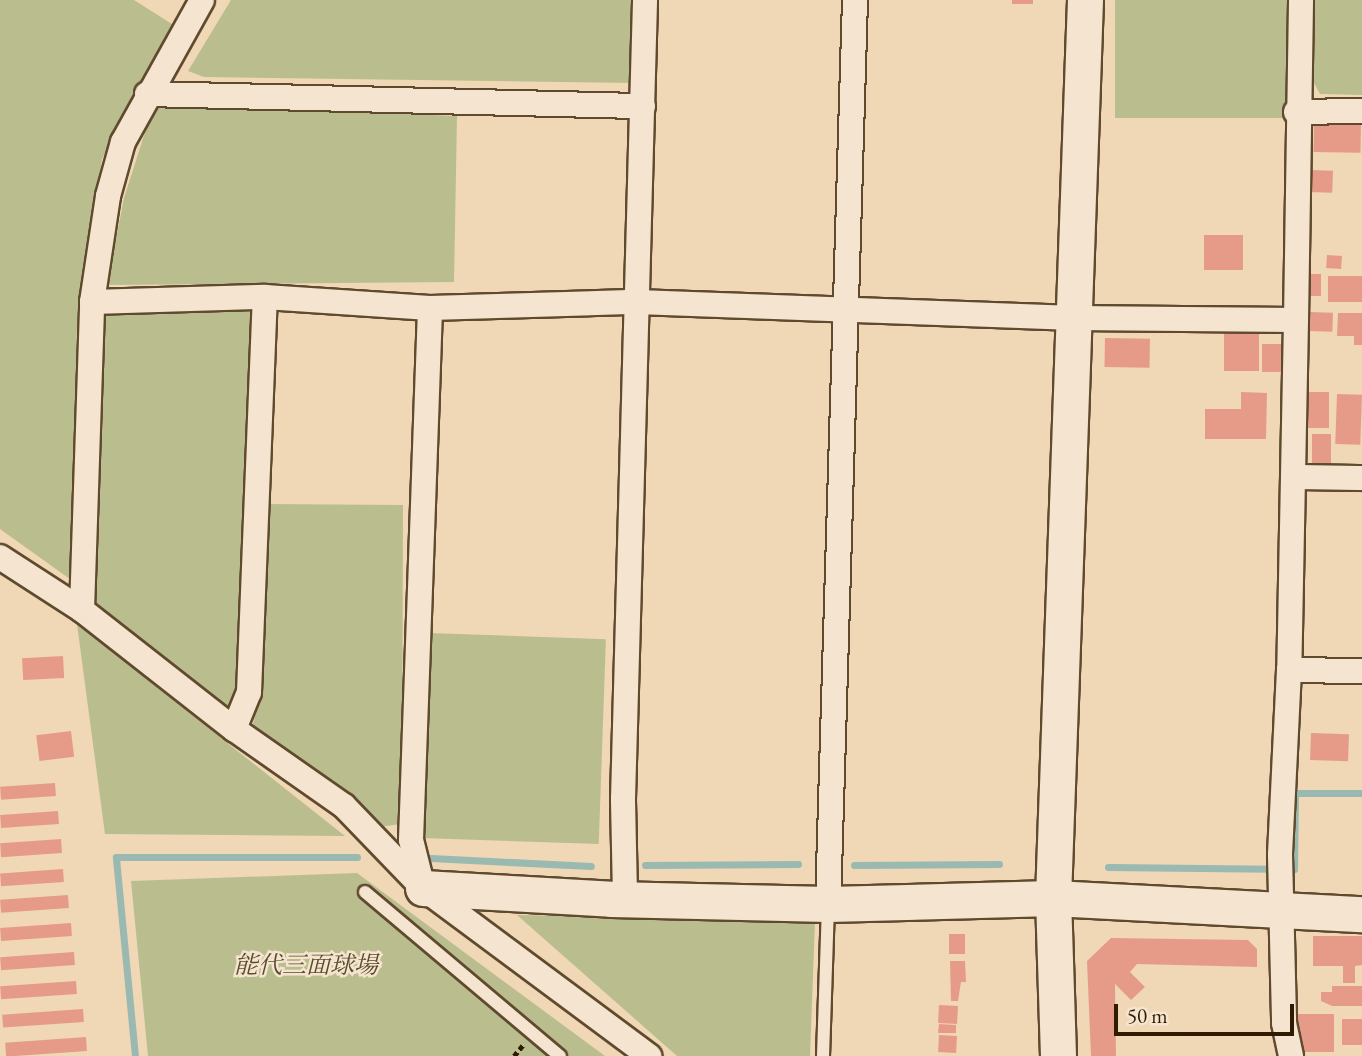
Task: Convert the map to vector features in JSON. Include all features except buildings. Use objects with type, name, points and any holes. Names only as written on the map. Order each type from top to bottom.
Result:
[{"type":"street","points":[[82,610],[92,302],[108,196],[123,142],[147,94],[202,0]]},
{"type":"street","points":[[625,896],[623,799],[645,0]]},
{"type":"street","points":[[828,904],[855,0]]},
{"type":"street","points":[[1058,1056],[1053,898],[1085,0]]},
{"type":"street","points":[[1291,1056],[1284,1023],[1279,913],[1295,477],[1296,112],[1301,0]]},
{"type":"street","points":[[147,94],[643,106]]},
{"type":"street","points":[[1296,112],[1362,111]]},
{"type":"street","points":[[92,302],[265,297],[430,308],[638,302],[1075,318],[1296,320]]},
{"type":"street","points":[[234,729],[248,692],[265,297]]},
{"type":"street","points":[[423,888],[411,840],[430,308]]},
{"type":"street","points":[[1295,477],[1362,478]]},
{"type":"street","points":[[0,557],[82,610],[234,729],[344,806],[423,888],[649,1056]]},
{"type":"street","points":[[1289,670],[1362,671]]},
{"type":"street","points":[[423,888],[828,904],[1053,898],[1279,913],[1362,914]]},
{"type":"lane","points":[[365,892],[560,1056]]},
{"type":"lane","points":[[823,1056],[828,904]]},
{"type":"green space","points":[[0,0],[134,0],[175,26],[102,159],[77,321],[74,582],[0,529]]},
{"type":"green space","points":[[231,0],[641,0],[634,83],[204,77],[188,71]]},
{"type":"green space","points":[[1115,0],[1288,0],[1288,118],[1115,118]]},
{"type":"green space","points":[[1313,0],[1362,0],[1362,95],[1320,94],[1309,74]]},
{"type":"green space","points":[[154,104],[457,116],[454,282],[107,285],[124,198]]},
{"type":"green space","points":[[99,312],[257,312],[241,684],[230,711],[92,605]]},
{"type":"green space","points":[[267,504],[403,505],[402,824],[378,827],[252,729],[261,687]]},
{"type":"green space","points":[[77,624],[202,723],[345,836],[105,834]]},
{"type":"green space","points":[[428,633],[606,639],[599,844],[421,838]]},
{"type":"green space","name":"能代三面球場","points":[[357,873],[605,1056],[148,1056],[131,881]]},
{"type":"green space","points":[[517,915],[815,921],[810,1056],[677,1056]]},
{"type":"waterway","points":[[1108,867],[1294,869],[1295,793],[1362,793]]},
{"type":"waterway","points":[[135,1056],[116,857],[357,857]]},
{"type":"waterway","points":[[431,858],[591,866]]},
{"type":"waterway","points":[[645,865],[798,864]]},
{"type":"waterway","points":[[854,865],[999,864]]}]
